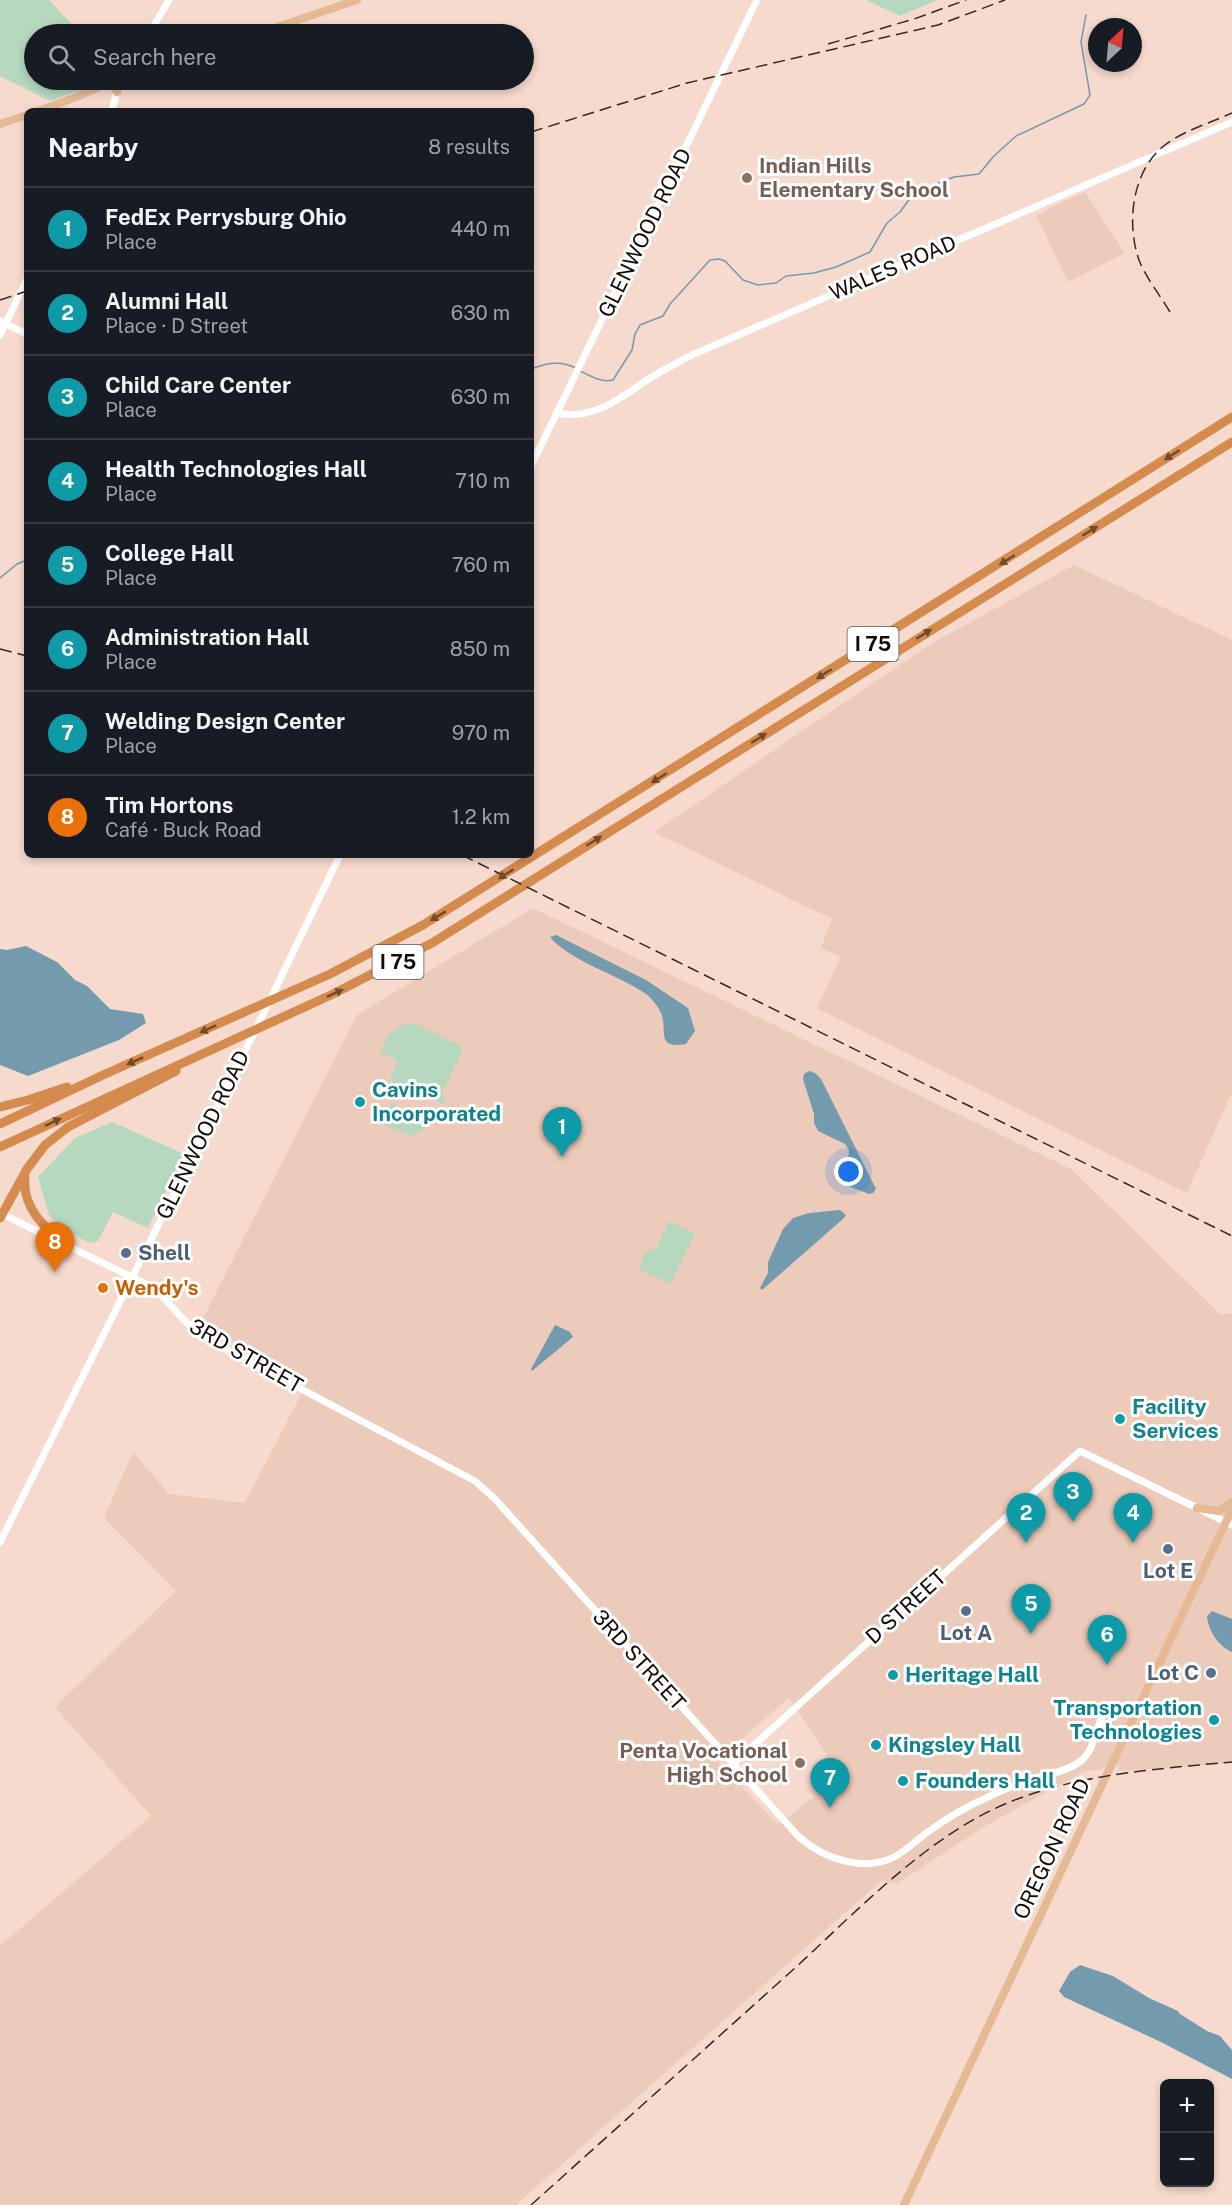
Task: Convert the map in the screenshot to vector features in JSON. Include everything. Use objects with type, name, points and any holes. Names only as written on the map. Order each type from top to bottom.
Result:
[{"type":"highway","name":"I 75","points":[[534,856],[1232,417]]},
{"type":"highway","name":"I 75","points":[[0,1147],[398,962],[1232,442]]},
{"type":"highway","name":"I 75","points":[[0,1124],[295,990],[394,941],[531,858]]},
{"type":"highway","points":[[1,1215],[27,1169],[45,1145],[68,1126],[166,1077],[212,1049]]},
{"type":"highway","points":[[0,1107],[104,1075]]},
{"type":"highway","points":[[27,1169],[24,1186],[34,1215],[64,1244]]},
{"type":"main road","points":[[286,24],[357,0]]},
{"type":"main road","points":[[46,108],[91,90]]},
{"type":"main road","points":[[115,90],[117,95]]},
{"type":"main road","points":[[0,124],[24,116]]},
{"type":"main road","points":[[1197,1508],[1219,1511],[1232,1502]]},
{"type":"main road","name":"OREGON ROAD","points":[[904,2205],[1138,1710],[1229,1524],[1232,1509]]},
{"type":"street","points":[[156,24],[169,0]]},
{"type":"street","name":"GLENWOOD ROAD","points":[[534,460],[757,0]]},
{"type":"street","points":[[113,108],[120,90]]},
{"type":"street","name":"WALES ROAD","points":[[557,413],[572,415],[605,408],[660,372],[692,355],[1232,122]]},
{"type":"street","points":[[0,335],[3,322],[24,284]]},
{"type":"street","points":[[3,322],[24,332]]},
{"type":"street","name":"GLENWOOD ROAD","points":[[0,1542],[270,1002],[339,858]]},
{"type":"street","name":"3RD STREET","points":[[1,1215],[133,1277],[160,1293],[191,1328],[205,1338],[476,1481],[495,1499],[799,1837],[813,1849],[837,1859],[853,1862],[871,1862],[894,1857],[943,1822],[988,1797],[1075,1765],[1091,1748],[1100,1718],[1107,1709],[1119,1705],[1138,1710]]},
{"type":"street","name":"D STREET","points":[[733,1764],[1080,1451],[1197,1508]]},
{"type":"street","points":[[1197,1508],[1229,1524]]},
{"type":"shaded area","points":[[1085,192],[1125,253],[1068,282],[1036,215]]},
{"type":"shaded area","points":[[1074,565],[1232,640],[1232,1092],[1187,1193],[817,1008],[841,957],[821,948],[832,919],[654,832],[929,645]]},
{"type":"shaded area","points":[[533,908],[1071,1169],[1221,1315],[1232,1313],[1232,1763],[1118,1771],[1120,1765],[1083,1772],[985,1826],[897,1884],[882,1880],[516,2205],[0,2205],[0,1946],[151,1816],[55,1707],[176,1591],[104,1518],[133,1452],[169,1494],[245,1503],[308,1381],[200,1324],[357,1015]],"holes":[[[789,1698],[841,1776],[778,1825],[717,1760]]]},
{"type":"green space","points":[[0,0],[49,0],[72,24],[24,24],[24,88],[0,76]]},
{"type":"green space","points":[[866,0],[937,0],[900,16]]},
{"type":"green space","points":[[28,90],[80,90],[50,101]]},
{"type":"green space","points":[[407,1023],[418,1025],[461,1046],[462,1051],[442,1093],[444,1105],[423,1094],[420,1100],[397,1090],[390,1078],[398,1061],[380,1052],[390,1033]]},
{"type":"green space","points":[[394,1103],[397,1104],[395,1109],[427,1124],[425,1128],[411,1136],[384,1125],[386,1113]]},
{"type":"green space","points":[[112,1122],[184,1154],[148,1228],[113,1212],[98,1241],[89,1243],[58,1226],[49,1215],[38,1177],[75,1138]]},
{"type":"green space","points":[[669,1221],[695,1233],[671,1284],[638,1269],[645,1253],[657,1248]]},
{"type":"water","points":[[556,935],[646,980],[688,1008],[695,1031],[686,1044],[677,1045],[667,1042],[661,1013],[648,996],[569,953],[550,937]]},
{"type":"water","points":[[26,946],[57,962],[75,980],[87,986],[110,1009],[143,1014],[146,1023],[119,1040],[28,1076],[0,1065],[0,949]]},
{"type":"water","points":[[809,1071],[821,1079],[876,1189],[873,1193],[869,1194],[848,1186],[841,1179],[848,1164],[849,1150],[845,1144],[818,1131],[803,1079],[804,1074]]},
{"type":"water","points":[[840,1210],[846,1215],[844,1218],[762,1290],[760,1288],[768,1273],[768,1262],[783,1229],[793,1218],[809,1213]]},
{"type":"water","points":[[555,1325],[570,1332],[573,1337],[532,1371],[531,1369]]},
{"type":"water","points":[[1212,1611],[1232,1619],[1232,1652],[1218,1642],[1212,1632],[1207,1616]]},
{"type":"water","points":[[1080,1965],[1113,1976],[1149,1998],[1178,2011],[1207,2031],[1220,2036],[1232,2050],[1232,2079],[1161,2042],[1064,1997],[1059,1991],[1070,1972]]},
{"type":"waterway","points":[[580,371],[600,380],[613,380],[632,350],[635,334],[640,325],[663,316],[670,304],[710,260],[725,261],[743,280],[758,285],[776,283],[786,276],[814,273],[836,267],[870,252],[887,223],[900,212],[914,193],[954,177],[979,174],[993,157],[1016,136],[1084,104],[1090,95],[1081,42],[1086,15]]},
{"type":"waterway","points":[[534,368],[554,363],[576,368]]},
{"type":"waterway","points":[[0,578],[24,561]]},
{"type":"railway","points":[[828,44],[914,19],[966,0]]},
{"type":"railway","points":[[534,131],[687,83],[938,25],[1005,0]]},
{"type":"railway","points":[[1170,312],[1145,273],[1135,245],[1133,214],[1139,183],[1145,168],[1165,145],[1189,131],[1232,113]]},
{"type":"railway","points":[[0,300],[24,292]]},
{"type":"railway","points":[[0,649],[24,655]]},
{"type":"railway","points":[[468,858],[1232,1236]]},
{"type":"railway","points":[[531,2205],[894,1877],[921,1855],[976,1818],[1032,1794],[1088,1779],[1174,1767],[1232,1762]]},
{"type":"place","name":"Indian Hills Elementary School","points":[[747,178]]},
{"type":"place","name":"Cavins Incorporated","points":[[360,1102]]},
{"type":"place","name":"FedEx Perrysburg Ohio","points":[[562,1157]]},
{"type":"place","name":"Shell","points":[[126,1253]]},
{"type":"place","name":"Tim Hortons","points":[[55,1272]]},
{"type":"place","name":"Wendy's","points":[[103,1288]]},
{"type":"place","name":"Facility Services","points":[[1120,1419]]},
{"type":"place","name":"Child Care Center","points":[[1073,1522]]},
{"type":"place","name":"Alumni Hall","points":[[1026,1543]]},
{"type":"place","name":"Health Technologies Hall","points":[[1133,1543]]},
{"type":"place","name":"Lot E","points":[[1168,1549]]},
{"type":"place","name":"Lot A","points":[[966,1611]]},
{"type":"place","name":"College Hall","points":[[1031,1634]]},
{"type":"place","name":"Administration Hall","points":[[1107,1665]]},
{"type":"place","name":"Lot C","points":[[1211,1673]]},
{"type":"place","name":"Heritage Hall","points":[[893,1675]]},
{"type":"place","name":"Transportation Technologies","points":[[1214,1720]]},
{"type":"place","name":"Kingsley Hall","points":[[876,1745]]},
{"type":"place","name":"Penta Vocational High School","points":[[800,1763]]},
{"type":"place","name":"Founders Hall","points":[[903,1781]]},
{"type":"place","name":"Welding Design Center","points":[[830,1808]]}]
